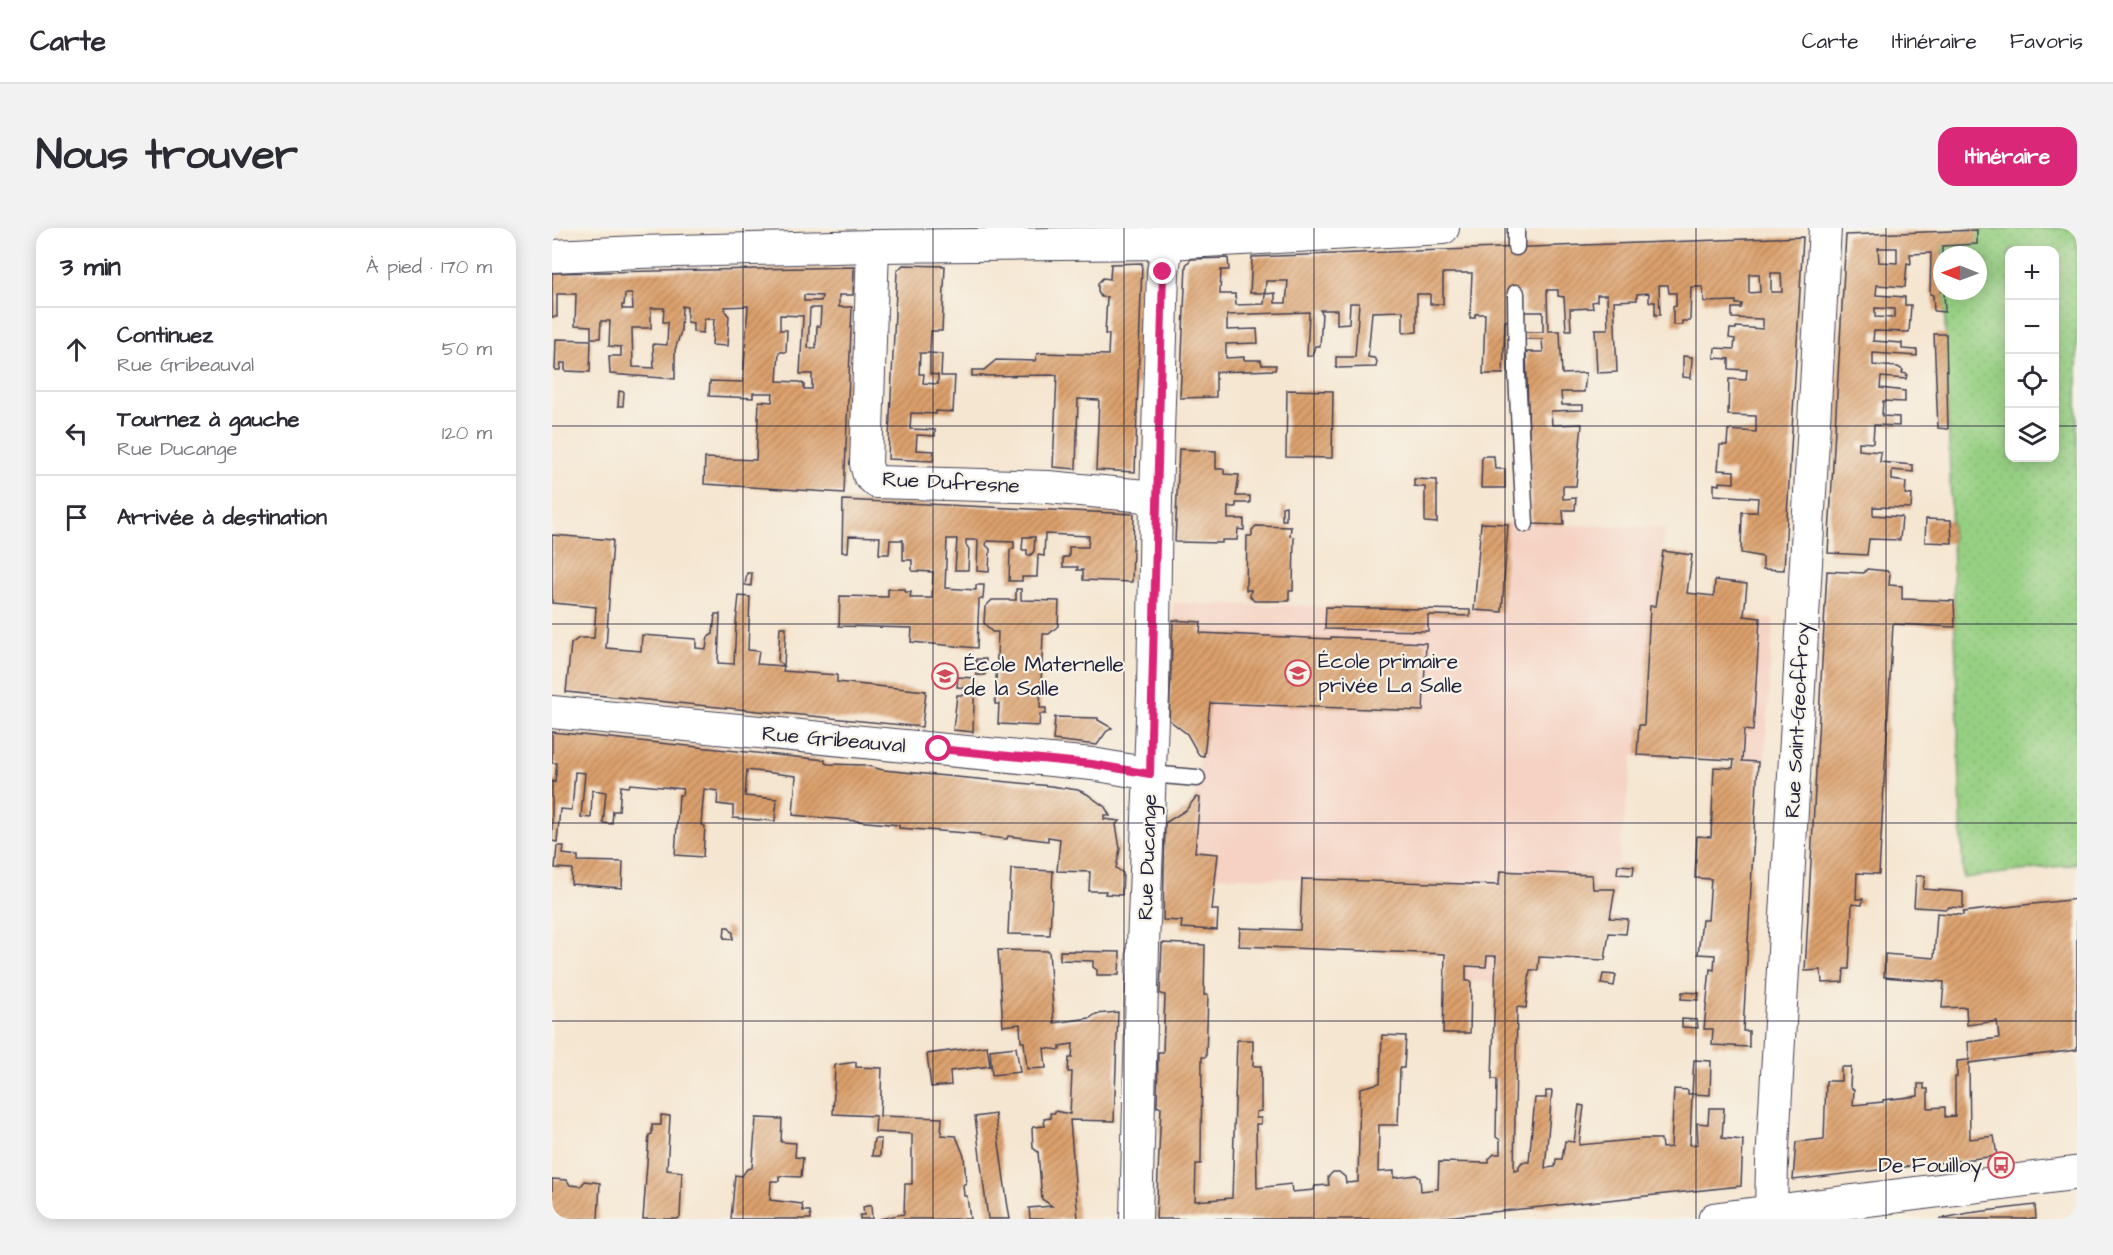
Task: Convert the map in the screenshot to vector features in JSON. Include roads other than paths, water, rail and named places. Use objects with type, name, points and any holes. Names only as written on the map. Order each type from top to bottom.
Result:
[{"type":"main road","points":[[1715,1219],[2077,1173]]},
{"type":"street","points":[[552,256],[641,240],[873,246],[1443,228]]},
{"type":"street","name":"Rue Saint-Geoffroy","points":[[1771,1212],[1825,228]]},
{"type":"street","name":"Rue Ducange","points":[[1136,1219],[1163,272],[1168,236]]},
{"type":"street","name":"Rue Dufresne","points":[[873,246],[866,464],[869,475],[877,482],[1048,487],[1156,497]]},
{"type":"street","name":"Rue Gribeauval","points":[[552,712],[1092,764],[1150,774]]},
{"type":"lane","points":[[1516,228],[1516,247]]},
{"type":"lane","points":[[1516,293],[1517,375],[1525,524]]},
{"type":"lane","points":[[1150,774],[1197,778]]},
{"type":"place","name":"École primaire privée La Salle","points":[[1298,673]]},
{"type":"place","name":"École Maternelle de la Salle","points":[[945,676]]},
{"type":"place","name":"De Fouilloy","points":[[2001,1165]]}]
